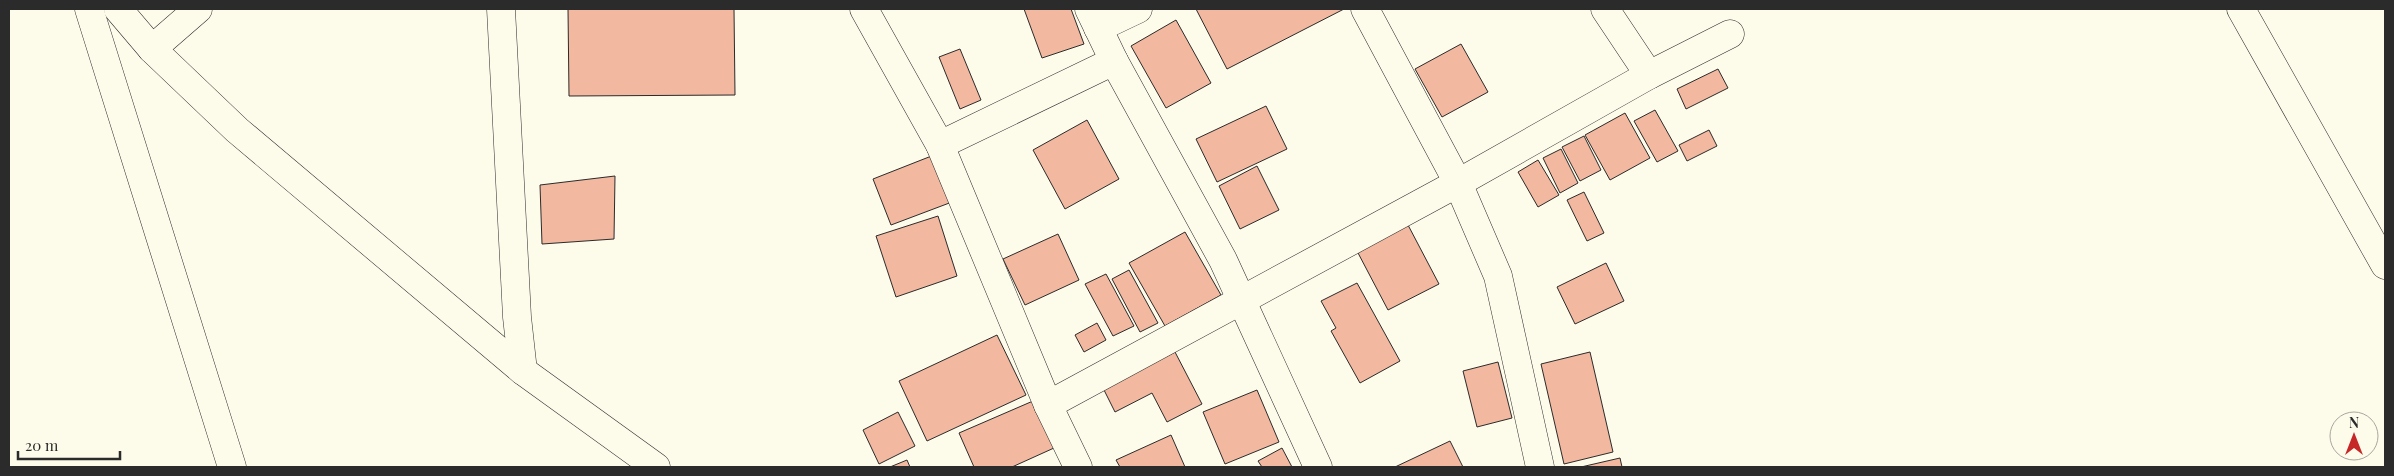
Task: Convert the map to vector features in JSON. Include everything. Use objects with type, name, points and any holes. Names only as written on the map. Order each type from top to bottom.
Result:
[{"type":"street","points":[[89,9],[232,467]]},
{"type":"street","points":[[118,9],[152,49],[237,130],[523,371],[656,467]]},
{"type":"street","points":[[152,49],[198,9]]},
{"type":"street","points":[[501,9],[517,316],[523,371]]},
{"type":"street","points":[[864,9],[940,145],[1048,405],[1078,467]]},
{"type":"street","points":[[1138,9],[1094,19],[1114,61],[1223,260],[1318,467]]},
{"type":"street","points":[[1365,9],[1458,183],[1498,276],[1540,467]]},
{"type":"street","points":[[1605,9],[1649,75]]},
{"type":"street","points":[[2240,9],[2385,265]]},
{"type":"street","points":[[1048,405],[1458,183],[1649,75],[1730,34]]},
{"type":"street","points":[[940,145],[1114,61]]},
{"type":"building","points":[[568,9],[734,9],[735,95],[569,96]]},
{"type":"building","points":[[1024,9],[1071,9],[1084,44],[1042,58]]},
{"type":"building","points":[[1196,9],[1344,9],[1227,69]]},
{"type":"building","points":[[1176,20],[1211,83],[1166,108],[1131,46]]},
{"type":"building","points":[[1461,44],[1488,92],[1442,117],[1415,69]]},
{"type":"building","points":[[960,49],[981,100],[960,109],[939,57]]},
{"type":"building","points":[[1718,69],[1728,88],[1686,109],[1677,89]]},
{"type":"building","points":[[1266,106],[1287,149],[1217,182],[1196,139]]},
{"type":"building","points":[[1655,110],[1678,151],[1657,162],[1634,121]]},
{"type":"building","points":[[1625,113],[1650,158],[1610,180],[1585,135]]},
{"type":"building","points":[[1087,120],[1119,179],[1065,209],[1033,150]]},
{"type":"building","points":[[1709,130],[1717,146],[1687,161],[1679,145]]},
{"type":"building","points":[[1584,136],[1601,170],[1580,181],[1562,147]]},
{"type":"building","points":[[1561,149],[1578,183],[1560,193],[1543,158]]},
{"type":"building","points":[[934,155],[952,202],[891,225],[873,179]]},
{"type":"building","points":[[1538,160],[1559,195],[1538,207],[1518,172]]},
{"type":"building","points":[[1257,166],[1279,210],[1240,229],[1219,186]]},
{"type":"building","points":[[615,176],[614,239],[542,244],[540,185]]},
{"type":"building","points":[[1584,192],[1604,233],[1587,241],[1567,200]]},
{"type":"building","points":[[938,216],[957,276],[896,297],[876,236]]},
{"type":"building","points":[[1408,225],[1439,284],[1388,310],[1357,251]]},
{"type":"building","points":[[1185,232],[1221,295],[1165,326],[1129,263]]},
{"type":"building","points":[[1058,234],[1079,280],[1025,305],[1003,259]]},
{"type":"building","points":[[1606,263],[1624,301],[1575,324],[1557,287]]},
{"type":"building","points":[[1129,270],[1158,323],[1140,332],[1112,279]]},
{"type":"building","points":[[1106,274],[1134,326],[1113,336],[1085,284]]},
{"type":"building","points":[[1357,283],[1400,361],[1360,383],[1331,331],[1336,328],[1321,301]]},
{"type":"building","points":[[1097,323],[1106,340],[1084,352],[1075,335]]},
{"type":"building","points":[[997,335],[1026,395],[927,441],[899,381]]},
{"type":"building","points":[[1175,352],[1202,404],[1167,422],[1152,393],[1115,412],[1103,388]]},
{"type":"building","points":[[1590,352],[1613,452],[1564,464],[1541,364]]},
{"type":"building","points":[[1498,362],[1512,418],[1477,427],[1463,371]]},
{"type":"building","points":[[1257,390],[1279,442],[1225,464],[1203,412]]},
{"type":"building","points":[[1033,401],[1054,448],[1012,467],[974,467],[959,433]]},
{"type":"building","points":[[898,412],[915,446],[879,464],[863,430]]},
{"type":"building","points":[[1171,435],[1185,467],[1120,467],[1116,460]]},
{"type":"building","points":[[1450,441],[1463,467],[1395,467]]},
{"type":"building","points":[[1282,448],[1292,467],[1262,467],[1258,461]]},
{"type":"building","points":[[1620,458],[1622,467],[1581,467]]},
{"type":"building","points":[[907,460],[910,467],[890,467]]}]
